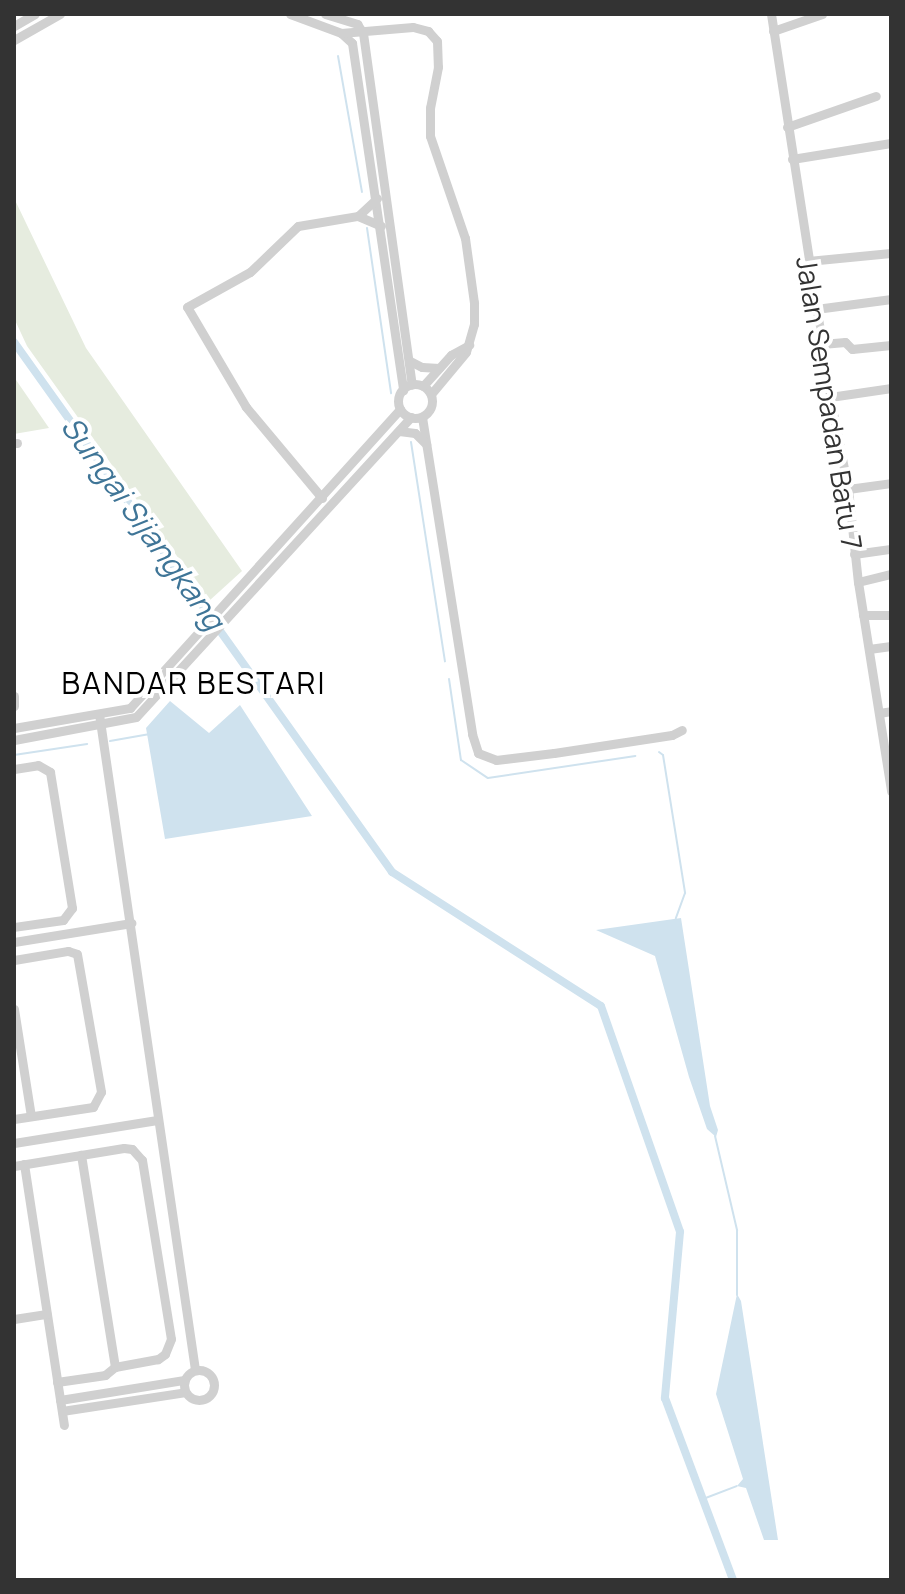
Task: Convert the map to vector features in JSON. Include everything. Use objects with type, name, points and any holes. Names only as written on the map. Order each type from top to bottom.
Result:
[{"type":"street","points":[[14,26],[35,14]]},
{"type":"street","points":[[14,40],[60,14]]},
{"type":"street","points":[[290,14],[341,33],[352,43],[381,226],[417,389]]},
{"type":"street","points":[[14,728],[130,708],[399,431],[432,405],[417,389],[410,361],[361,29],[352,22],[325,14]]},
{"type":"street","name":"Jalan Sempadan Batu 7","points":[[771,14],[830,397],[848,489],[854,554],[888,755],[891,791]]},
{"type":"street","points":[[773,31],[822,14]]},
{"type":"street","points":[[226,612],[400,409],[399,399],[464,357],[469,345],[474,303],[470,256],[429,125],[438,67],[437,41],[428,31],[413,27],[341,33]]},
{"type":"street","points":[[787,127],[876,96]]},
{"type":"street","points":[[792,159],[891,143]]},
{"type":"street","points":[[358,216],[377,198]]},
{"type":"street","points":[[322,498],[246,407],[187,307],[250,272],[298,226],[358,216],[381,226]]},
{"type":"street","points":[[808,261],[891,253]]},
{"type":"street","points":[[816,309],[891,299]]},
{"type":"street","points":[[822,344],[845,342],[852,349],[891,345]]},
{"type":"street","points":[[417,389],[455,351],[469,345]]},
{"type":"street","points":[[410,361],[427,368],[439,368]]},
{"type":"street","points":[[830,397],[891,388]]},
{"type":"street","points":[[400,409],[416,417],[426,444],[472,734],[478,753],[496,760],[672,735],[682,730]]},
{"type":"street","points":[[399,431],[415,433],[426,444]]},
{"type":"street","points":[[848,489],[891,483]]},
{"type":"street","points":[[854,554],[891,549]]},
{"type":"street","points":[[858,582],[891,574]]},
{"type":"street","points":[[863,615],[891,615]]},
{"type":"street","points":[[14,740],[136,717],[207,632]]},
{"type":"street","points":[[869,649],[891,646]]},
{"type":"street","points":[[14,696],[14,706]]},
{"type":"street","points":[[879,713],[891,711]]},
{"type":"street","points":[[99,714],[195,1370]]},
{"type":"street","points":[[14,769],[38,765],[50,772],[72,908],[63,920],[14,927]]},
{"type":"street","points":[[14,942],[131,923]]},
{"type":"street","points":[[14,960],[68,951],[77,954],[101,1092],[93,1107],[14,1119]]},
{"type":"street","points":[[14,1015],[31,1116]]},
{"type":"street","points":[[14,1143],[157,1120]]},
{"type":"street","points":[[57,1382],[105,1375],[115,1367],[158,1359],[165,1354],[171,1339],[142,1160],[132,1149],[19,1165],[64,1425]]},
{"type":"street","points":[[81,1155],[115,1367]]},
{"type":"street","points":[[14,1319],[47,1314]]},
{"type":"street","points":[[60,1400],[184,1380],[195,1370]]},
{"type":"street","points":[[184,1380],[186,1392],[197,1400],[210,1396],[215,1383],[208,1372],[195,1370]]},
{"type":"street","points":[[62,1411],[186,1392]]},
{"type":"shaded area","points":[[14,198],[86,348],[242,571],[209,601],[27,346],[14,318]]},
{"type":"shaded area","points":[[14,377],[49,428],[14,434]]},
{"type":"water","points":[[170,701],[209,733],[240,705],[312,816],[165,839],[146,728]]},
{"type":"water","points":[[681,918],[710,1106],[718,1130],[716,1137],[707,1129],[689,1077],[655,956],[596,930]]},
{"type":"water","points":[[737,1294],[741,1301],[778,1540],[764,1540],[746,1488],[737,1486],[743,1479],[716,1394]]},
{"type":"waterway","points":[[338,56],[362,192]]},
{"type":"waterway","points":[[367,228],[391,393]]},
{"type":"waterway","name":"Sungai Sijangkang","points":[[14,342],[392,872],[601,1006],[680,1232],[665,1398],[733,1580]]},
{"type":"waterway","points":[[411,442],[445,661]]},
{"type":"waterway","points":[[449,679],[461,760],[488,778],[635,756]]},
{"type":"waterway","points":[[110,741],[148,734]]},
{"type":"waterway","points":[[14,755],[87,744]]},
{"type":"waterway","points":[[659,752],[663,755],[685,893],[676,918]]},
{"type":"waterway","points":[[715,1136],[737,1230],[737,1295]]},
{"type":"waterway","points":[[703,1499],[737,1486]]},
{"type":"district","name":"BANDAR BESTARI","points":[[194,683]]}]
